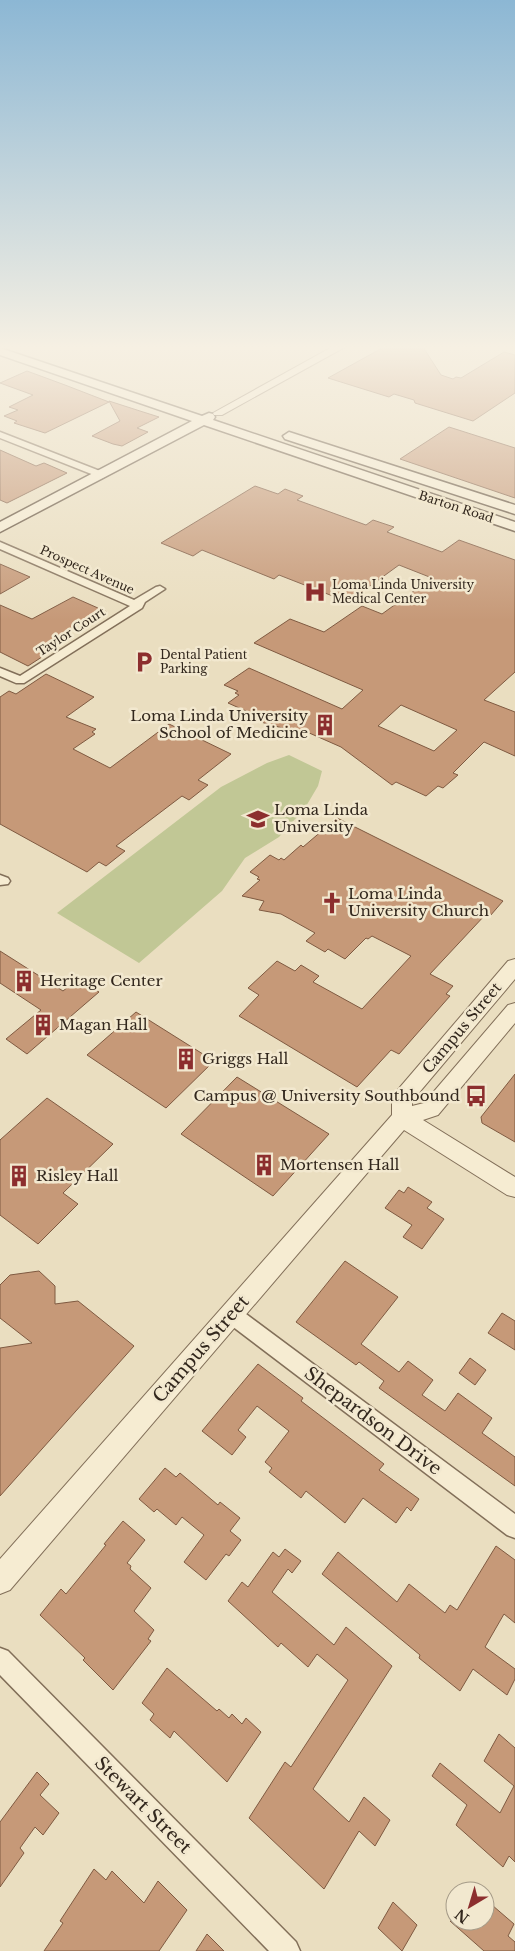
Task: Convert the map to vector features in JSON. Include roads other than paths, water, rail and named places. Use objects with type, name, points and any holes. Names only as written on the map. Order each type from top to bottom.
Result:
[{"type":"main road","points":[[0,528],[170,438]]},
{"type":"main road","name":"Barton Road","points":[[252,438],[515,527]]},
{"type":"main road","name":"Barton Road","points":[[298,438],[515,510]]},
{"type":"main road","points":[[345,470],[355,465],[426,488],[450,489]]},
{"type":"street","points":[[8,438],[102,474]]},
{"type":"street","name":"Prospect Avenue","points":[[0,544],[138,606],[140,600],[160,589]]},
{"type":"street","name":"Taylor Court","points":[[0,671],[20,681],[138,606]]},
{"type":"street","name":"Campus Street","points":[[402,1118],[402,1098],[515,966]]},
{"type":"street","name":"Campus Street","points":[[0,1580],[402,1118],[431,1109],[515,1010]]},
{"type":"street","points":[[402,1118],[515,1188]]},
{"type":"street","name":"Shepardson Drive","points":[[231,1314],[515,1527]]},
{"type":"street","name":"Stewart Street","points":[[0,1659],[287,1951]]},
{"type":"place","name":"Loma Linda University Medical Center","points":[[315,592]]},
{"type":"place","name":"Dental Patient Parking","points":[[144,662]]},
{"type":"place","name":"Loma Linda University School of Medicine","points":[[325,725]]},
{"type":"place","name":"Loma Linda University","points":[[258,819]]},
{"type":"place","name":"Loma Linda University Church","points":[[332,903]]},
{"type":"place","name":"Heritage Center","points":[[24,981]]},
{"type":"place","name":"Magan Hall","points":[[43,1025]]},
{"type":"place","name":"Griggs Hall","points":[[186,1059]]},
{"type":"place","name":"Campus @ University Southbound","points":[[476,1096]]},
{"type":"place","name":"Mortensen Hall","points":[[264,1165]]},
{"type":"place","name":"Risley Hall","points":[[19,1176]]}]
